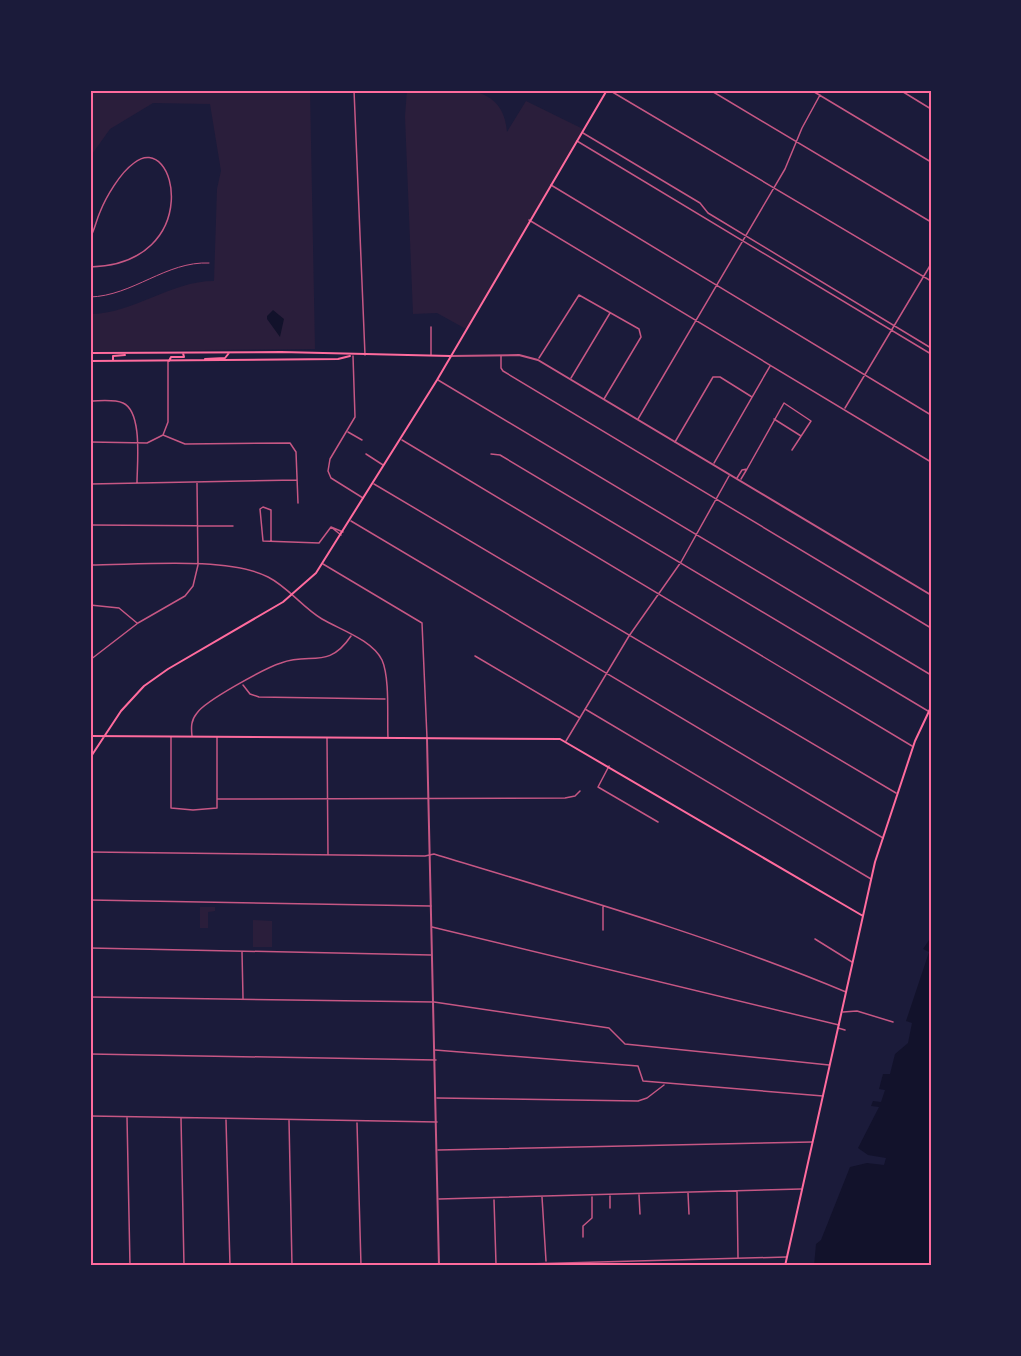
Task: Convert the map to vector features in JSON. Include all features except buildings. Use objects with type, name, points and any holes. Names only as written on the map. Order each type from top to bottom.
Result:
[{"type":"main road","points":[[90,758],[127,703],[158,675],[291,597],[322,564],[401,440],[607,90]]},
{"type":"main road","points":[[169,361],[171,357],[184,357],[182,352]]},
{"type":"main road","points":[[199,360],[225,358],[229,352]]},
{"type":"main road","points":[[274,359],[281,352]]},
{"type":"main road","points":[[291,352],[297,359]]},
{"type":"main road","points":[[90,353],[313,352],[353,356]]},
{"type":"main road","points":[[313,352],[314,359]]},
{"type":"main road","points":[[113,360],[112,356],[130,353]]},
{"type":"main road","points":[[90,361],[314,359],[365,355],[450,356]]},
{"type":"main road","points":[[785,1266],[871,879],[913,747],[931,706]]},
{"type":"main road","points":[[90,736],[551,738],[566,741],[863,916]]},
{"type":"street","points":[[354,90],[365,355]]},
{"type":"street","points":[[607,90],[931,281]]},
{"type":"street","points":[[710,90],[931,222]]},
{"type":"street","points":[[811,90],[931,162]]},
{"type":"street","points":[[900,90],[931,109]]},
{"type":"street","points":[[637,420],[774,188],[820,95]]},
{"type":"street","points":[[582,132],[700,203],[706,211],[931,348]]},
{"type":"street","points":[[576,141],[931,354]]},
{"type":"street","points":[[90,238],[100,212],[132,164],[148,158],[163,164],[170,178],[170,207],[165,228],[159,237],[134,258],[112,267],[90,267]]},
{"type":"street","points":[[550,185],[931,415]]},
{"type":"street","points":[[529,220],[931,462]]},
{"type":"street","points":[[844,409],[931,264]]},
{"type":"street","points":[[538,360],[577,296],[584,296],[611,312],[639,329],[641,334],[604,400]]},
{"type":"street","points":[[570,380],[611,312]]},
{"type":"street","points":[[431,327],[431,355]]},
{"type":"street","points":[[450,356],[524,355],[538,360],[931,595]]},
{"type":"street","points":[[353,356],[355,414],[348,431],[330,459],[329,474],[363,499]]},
{"type":"street","points":[[501,356],[503,371],[931,628]]},
{"type":"street","points":[[90,442],[151,443],[163,435],[168,422],[169,361]]},
{"type":"street","points":[[713,464],[771,365]]},
{"type":"street","points":[[674,443],[712,377],[720,378],[752,397]]},
{"type":"street","points":[[437,380],[931,675]]},
{"type":"street","points":[[90,401],[118,401],[128,407],[136,420],[137,483]]},
{"type":"street","points":[[739,479],[747,469],[783,403],[810,418],[811,421],[792,450]]},
{"type":"street","points":[[774,419],[801,436]]},
{"type":"street","points":[[348,431],[362,440]]},
{"type":"street","points":[[163,435],[185,444],[287,442],[296,449],[298,503]]},
{"type":"street","points":[[401,440],[913,747]]},
{"type":"street","points":[[366,454],[384,466]]},
{"type":"street","points":[[491,454],[500,455],[928,711]]},
{"type":"street","points":[[566,741],[629,636],[681,562],[730,474]]},
{"type":"street","points":[[90,484],[297,480]]},
{"type":"street","points":[[90,660],[138,624],[189,593],[195,582],[198,565],[197,483]]},
{"type":"street","points":[[373,483],[897,794]]},
{"type":"street","points":[[271,541],[271,510],[263,507],[260,509],[263,541],[319,543],[331,527],[342,534]]},
{"type":"street","points":[[350,521],[883,838]]},
{"type":"street","points":[[90,525],[233,526]]},
{"type":"street","points":[[322,564],[422,624],[436,1060],[439,1266]]},
{"type":"street","points":[[90,565],[198,565],[235,568],[261,574],[274,581],[306,609],[369,645],[381,659],[385,672],[388,739]]},
{"type":"street","points":[[90,605],[119,608],[138,624]]},
{"type":"street","points":[[192,737],[193,720],[201,709],[281,663],[324,658],[338,652],[351,635]]},
{"type":"street","points":[[475,656],[580,718]]},
{"type":"street","points":[[242,684],[250,694],[259,698],[386,699]]},
{"type":"street","points":[[585,709],[871,879]]},
{"type":"street","points":[[171,736],[171,808],[216,809],[217,737]]},
{"type":"street","points":[[327,738],[328,856]]},
{"type":"street","points":[[609,766],[598,787],[658,822]]},
{"type":"street","points":[[217,799],[566,798],[575,796],[580,791]]},
{"type":"street","points":[[90,852],[328,856],[430,855],[603,905],[808,976],[846,992]]},
{"type":"street","points":[[90,900],[431,906]]},
{"type":"street","points":[[603,905],[603,930]]},
{"type":"street","points":[[431,927],[845,1030]]},
{"type":"street","points":[[815,939],[852,962]]},
{"type":"street","points":[[90,948],[431,955]]},
{"type":"street","points":[[242,951],[243,999]]},
{"type":"street","points":[[90,997],[434,1002],[609,1028],[625,1044],[830,1066]]},
{"type":"street","points":[[842,1012],[857,1011],[894,1022]]},
{"type":"street","points":[[435,1050],[638,1066],[642,1080],[666,1084],[823,1096]]},
{"type":"street","points":[[90,1054],[436,1060]]},
{"type":"street","points":[[437,1098],[638,1101],[647,1098],[666,1084]]},
{"type":"street","points":[[90,1116],[437,1122]]},
{"type":"street","points":[[127,1116],[130,1266]]},
{"type":"street","points":[[181,1118],[184,1266]]},
{"type":"street","points":[[226,1119],[230,1266]]},
{"type":"street","points":[[289,1120],[292,1266]]},
{"type":"street","points":[[357,1122],[361,1266]]},
{"type":"street","points":[[438,1150],[812,1142]]},
{"type":"street","points":[[439,1198],[802,1189]]},
{"type":"street","points":[[737,1191],[738,1258]]},
{"type":"street","points":[[688,1192],[688,1214]]},
{"type":"street","points":[[639,1194],[640,1215]]},
{"type":"street","points":[[583,1237],[583,1226],[592,1218],[592,1195]]},
{"type":"street","points":[[610,1195],[610,1208]]},
{"type":"street","points":[[542,1197],[546,1262]]},
{"type":"street","points":[[494,1198],[496,1265]]},
{"type":"street","points":[[454,1266],[787,1257]]},
{"type":"lane","points":[[90,297],[105,297],[187,263],[209,263]]},
{"type":"shaded area","points":[[455,89],[484,95],[495,103],[503,115],[507,132],[526,101],[583,129],[466,329],[437,313],[413,314],[405,117],[407,90]]},
{"type":"shaded area","points":[[90,90],[310,90],[315,349],[90,351],[90,314],[122,309],[182,286],[214,281],[217,189],[221,171],[210,104],[153,103],[110,129],[90,157]]},
{"type":"shaded area","points":[[273,310],[284,319],[280,337],[267,319]]},
{"type":"shaded area","points":[[200,907],[215,907],[215,911],[208,912],[208,928],[200,928]]},
{"type":"shaded area","points":[[253,920],[272,921],[272,947],[253,947]]},
{"type":"shaded area","points":[[931,937],[931,1266],[814,1266],[816,1244],[821,1240],[850,1167],[867,1163],[884,1165],[886,1158],[868,1155],[858,1148],[879,1107],[871,1106],[873,1101],[881,1102],[885,1090],[879,1089],[883,1074],[890,1074],[895,1054],[908,1043],[912,1023],[906,1021],[929,952],[923,949]]}]
